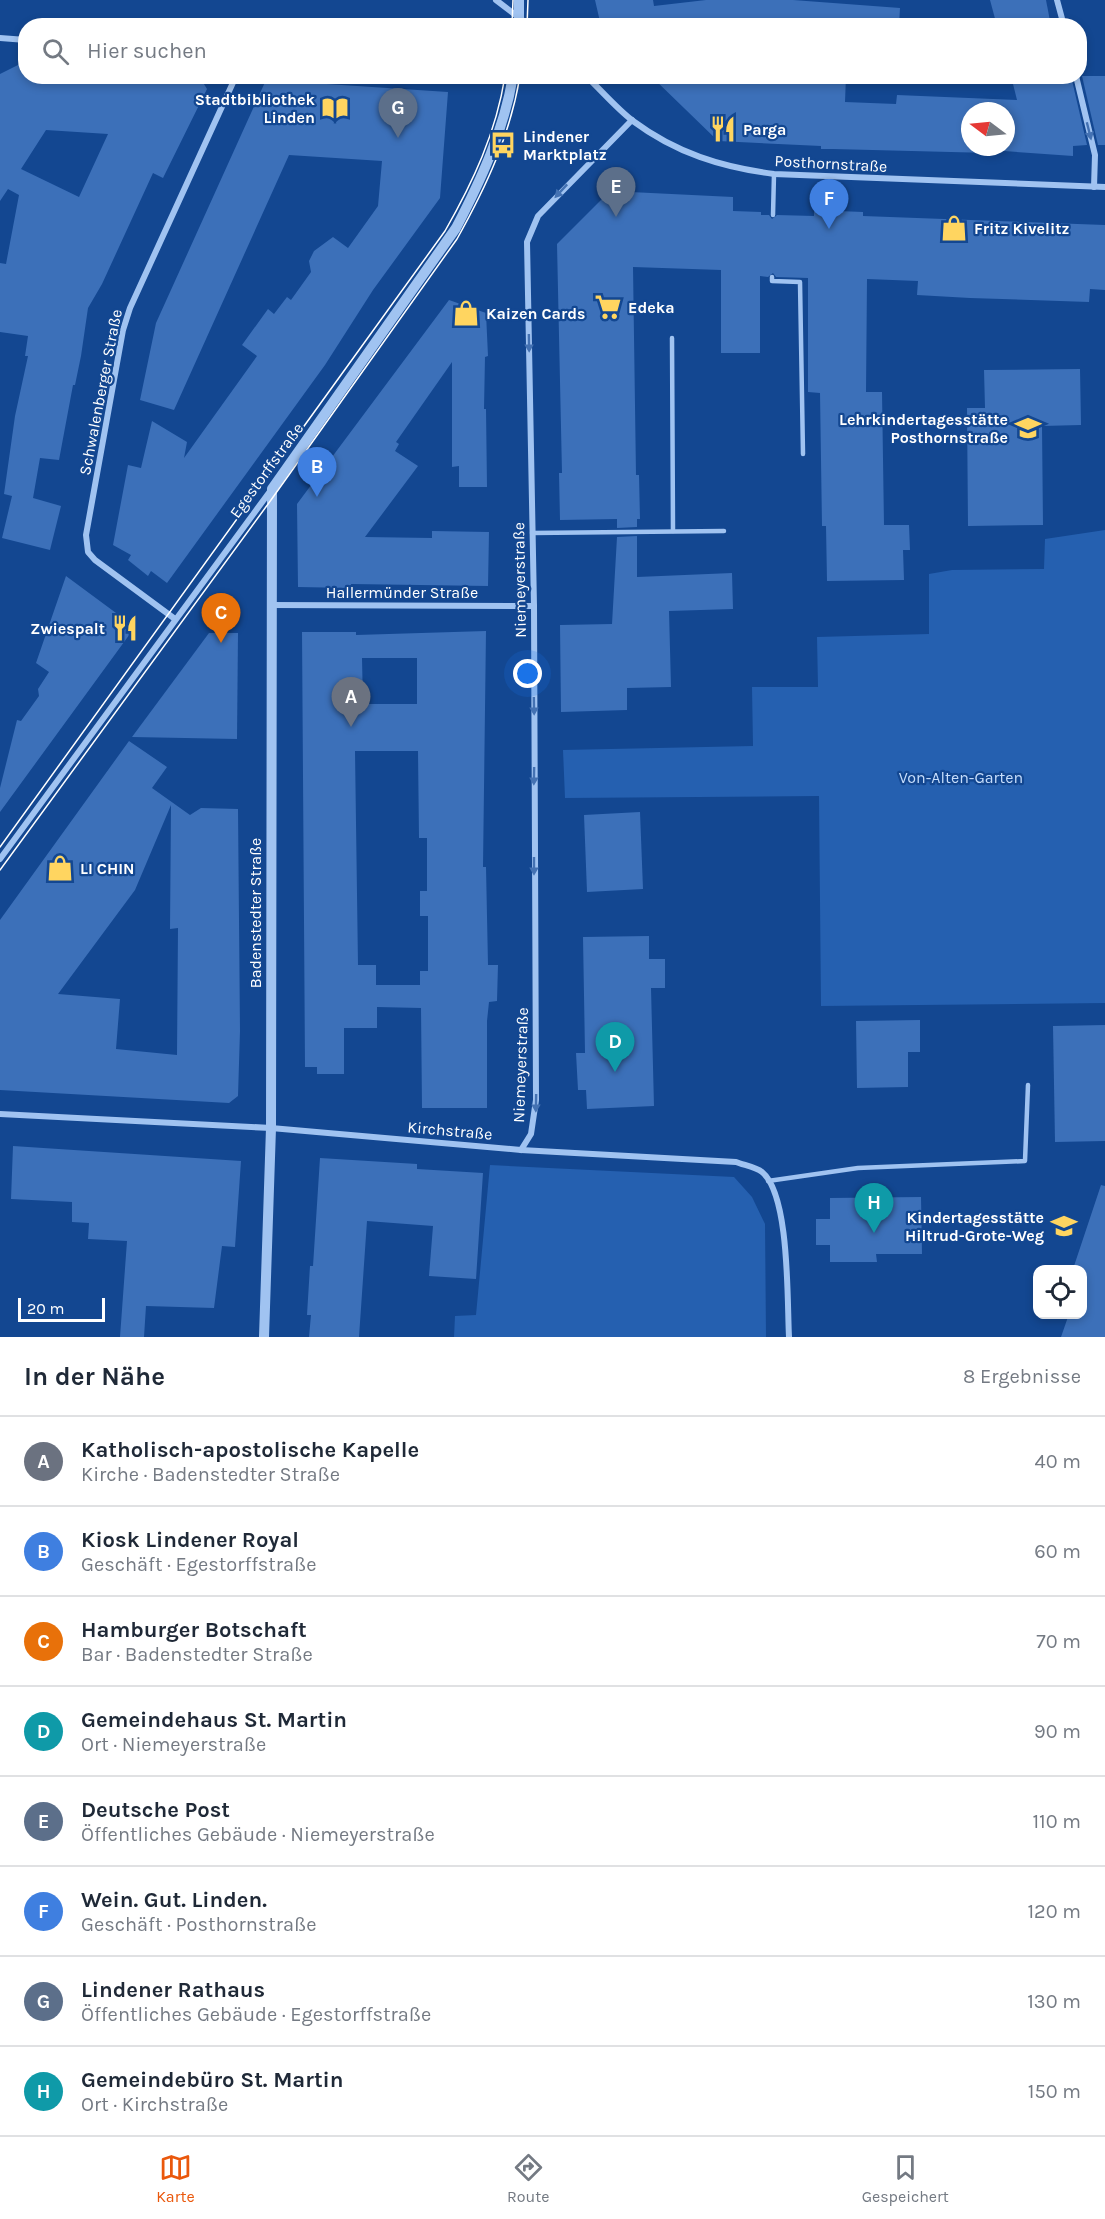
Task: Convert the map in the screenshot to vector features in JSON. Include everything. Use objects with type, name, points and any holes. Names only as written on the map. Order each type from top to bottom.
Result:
[{"type":"street","points":[[496,0],[516,18]]},
{"type":"street","points":[[519,0],[519,18]]},
{"type":"street","points":[[1057,0],[1062,18]]},
{"type":"street","points":[[0,38],[18,39]]},
{"type":"street","name":"Schwalenberger Straße","points":[[175,619],[95,560],[88,552],[86,535],[123,330],[130,309],[232,84]]},
{"type":"street","name":"Egestorffstraße","points":[[0,859],[272,489],[456,228],[478,186],[509,100],[512,84]]},
{"type":"street","name":"Posthornstraße","points":[[594,84],[632,120],[666,143],[698,158],[735,169],[774,174],[1105,187]]},
{"type":"street","points":[[1078,84],[1095,155],[1094,187]]},
{"type":"street","name":"Niemeyerstraße","points":[[522,1150],[531,1134],[536,1109],[534,606],[527,243],[538,216],[632,120]]},
{"type":"street","name":"Badenstedter Straße","points":[[264,1337],[271,1128],[269,605],[272,489]]},
{"type":"street","name":"Hallermünder Straße","points":[[269,605],[534,606]]},
{"type":"street","name":"Kirchstraße","points":[[0,1114],[271,1128],[522,1150],[736,1162],[762,1172],[768,1181]]},
{"type":"street","points":[[768,1181],[777,1193],[783,1228],[789,1337]]},
{"type":"lane","points":[[773,215],[774,174]]},
{"type":"lane","points":[[772,277],[772,281],[800,282],[803,454]]},
{"type":"lane","points":[[672,338],[673,531]]},
{"type":"lane","points":[[532,533],[724,531]]},
{"type":"lane","points":[[768,1181],[858,1168],[1026,1161],[1028,1085]]},
{"type":"green space","name":"Von-Alten-Garten","points":[[1105,530],[1105,1003],[821,1006],[819,796],[565,798],[563,750],[753,746],[752,687],[818,687],[817,637],[929,634],[929,574],[952,570],[1044,569],[1045,539]]},
{"type":"green space","points":[[490,1165],[734,1177],[752,1197],[765,1224],[766,1337],[454,1337],[455,1316],[476,1315]]},
{"type":"building","points":[[595,0],[653,0],[654,6],[706,0],[793,0],[900,8],[899,18],[599,18]]},
{"type":"building","points":[[990,0],[1046,0],[1049,18],[995,18]]},
{"type":"building","points":[[18,65],[18,84],[204,84],[207,89],[163,178],[153,173],[102,284],[88,308],[81,356],[75,385],[73,385],[59,460],[40,458],[33,498],[61,506],[50,550],[2,538],[12,496],[4,494],[15,416],[28,356],[25,356],[28,336],[0,332],[0,263],[6,264],[19,195],[8,189],[0,201],[0,74]],"holes":[[[46,130],[108,134],[79,197],[21,169]]]},
{"type":"building","points":[[1087,76],[1105,76],[1105,145],[1098,145],[1084,84],[1087,84]]},
{"type":"building","points":[[264,84],[327,84],[448,92],[440,198],[373,290],[325,365],[167,583],[151,571],[148,576],[128,560],[131,555],[113,545],[128,465],[141,468],[152,421],[187,442],[184,458],[257,356],[242,345],[268,309],[274,314],[287,297],[291,300],[311,272],[309,261],[314,251],[333,237],[348,248],[378,206],[382,161],[289,155],[174,410],[140,400],[156,323]]},
{"type":"building","points":[[659,84],[846,84],[845,102],[896,104],[897,95],[1017,100],[1013,84],[1073,84],[1087,145],[1073,146],[1073,156],[1015,152],[1015,102],[961,102],[961,152],[821,149],[821,146],[718,141]]},
{"type":"building","points":[[610,191],[733,197],[733,211],[761,212],[761,215],[769,215],[772,219],[777,215],[814,216],[814,210],[863,212],[863,216],[1105,225],[1105,290],[1090,289],[1089,302],[970,298],[917,295],[918,281],[867,279],[866,392],[882,392],[884,525],[909,525],[910,550],[903,550],[904,580],[827,581],[826,526],[822,526],[820,393],[808,392],[808,278],[776,277],[773,273],[768,277],[760,276],[760,353],[721,353],[721,270],[633,267],[636,475],[639,475],[640,519],[637,519],[637,527],[617,528],[617,519],[560,520],[559,473],[562,473],[557,244]]},
{"type":"building","points":[[449,300],[486,313],[488,356],[485,357],[484,409],[486,409],[487,487],[459,487],[459,466],[452,467],[452,362],[396,442],[399,444],[395,451],[418,466],[365,537],[432,538],[432,531],[489,532],[488,586],[351,584],[351,588],[298,587],[297,504]]},
{"type":"building","points":[[1080,369],[1081,425],[1042,426],[1043,525],[968,526],[967,408],[985,408],[984,370]]},
{"type":"building","points":[[637,536],[637,577],[732,573],[733,609],[669,611],[671,687],[627,688],[627,710],[561,712],[560,625],[612,624],[617,537]]},
{"type":"building","points":[[66,576],[135,627],[0,812],[0,788],[17,720],[21,721],[39,696],[38,689],[49,672],[36,663]]},
{"type":"building","points":[[486,631],[483,867],[486,867],[488,965],[498,965],[497,1001],[489,1002],[487,1021],[487,1108],[422,1108],[421,1008],[377,1007],[377,1028],[344,1028],[344,1074],[317,1074],[317,1067],[305,1067],[302,632],[356,632],[356,635]],"holes":[[[362,658],[417,658],[417,704],[363,704]],[[355,751],[418,751],[419,838],[427,838],[427,891],[420,891],[420,916],[428,916],[428,971],[420,971],[420,985],[376,985],[376,965],[358,965]]]},
{"type":"building","points":[[209,633],[238,633],[237,739],[132,737]]},
{"type":"building","points":[[129,741],[167,767],[152,788],[190,815],[201,808],[238,809],[240,1031],[238,1096],[229,1103],[0,1090],[0,920]],"holes":[[[171,805],[170,929],[178,928],[177,1055],[116,1049],[120,999],[58,994],[135,890]]]},
{"type":"building","points":[[640,812],[643,889],[587,892],[584,815]]},
{"type":"building","points":[[649,936],[649,959],[665,959],[665,988],[651,988],[654,1106],[587,1109],[586,1090],[578,1090],[576,1053],[585,1053],[583,937]]},
{"type":"building","points":[[920,1020],[920,1052],[908,1052],[908,1087],[857,1088],[856,1021]]},
{"type":"building","points":[[1105,1025],[1105,1141],[1055,1142],[1053,1026]]},
{"type":"building","points":[[13,1146],[241,1161],[235,1247],[222,1246],[214,1308],[146,1306],[144,1337],[120,1337],[127,1241],[88,1239],[89,1223],[72,1222],[72,1202],[11,1199]]},
{"type":"building","points":[[320,1158],[417,1164],[417,1169],[483,1173],[476,1279],[429,1276],[433,1226],[367,1221],[359,1337],[309,1337],[311,1315],[307,1315],[310,1266],[313,1266]]},
{"type":"building","points":[[1101,1185],[1105,1186],[1105,1337],[1061,1337],[1067,1319],[1087,1319],[1087,1265],[1074,1265]]},
{"type":"building","points":[[921,1197],[922,1254],[876,1254],[877,1262],[830,1262],[830,1245],[816,1245],[816,1219],[830,1219],[830,1198]]},
{"type":"tram line","points":[[512,18],[513,0]]},
{"type":"tram line","points":[[527,18],[528,0]]},
{"type":"tram line","points":[[0,847],[445,231],[482,156],[496,117],[503,84]]},
{"type":"tram line","points":[[0,870],[271,500],[457,239],[496,160],[519,84]]},
{"type":"place","name":"Stadtbibliothek Linden","points":[[335,108]]},
{"type":"place","name":"Parga","points":[[723,129]]},
{"type":"place","name":"Lindener Rathaus","points":[[398,138]]},
{"type":"place","name":"Lindener Marktplatz","points":[[503,145]]},
{"type":"place","name":"Deutsche Post","points":[[616,217]]},
{"type":"place","name":"Fritz Kivelitz","points":[[954,228]]},
{"type":"place","name":"Wein. Gut. Linden.","points":[[829,229]]},
{"type":"place","name":"Edeka","points":[[608,307]]},
{"type":"place","name":"Kaizen Cards","points":[[466,313]]},
{"type":"place","name":"Lehrkindertagesstätte Posthornstraße","points":[[1028,428]]},
{"type":"place","name":"Kiosk Lindener Royal","points":[[317,497]]},
{"type":"place","name":"Zwiespalt","points":[[125,628]]},
{"type":"place","name":"Hamburger Botschaft","points":[[221,643]]},
{"type":"place","name":"Katholisch-apostolische Kapelle","points":[[351,727]]},
{"type":"place","name":"LI CHIN","points":[[60,868]]},
{"type":"place","name":"Gemeindehaus St. Martin","points":[[615,1072]]},
{"type":"place","name":"Kindertagesstätte Hiltrud-Grote-Weg","points":[[1064,1226]]},
{"type":"place","name":"Gemeindebüro St. Martin","points":[[874,1233]]}]
